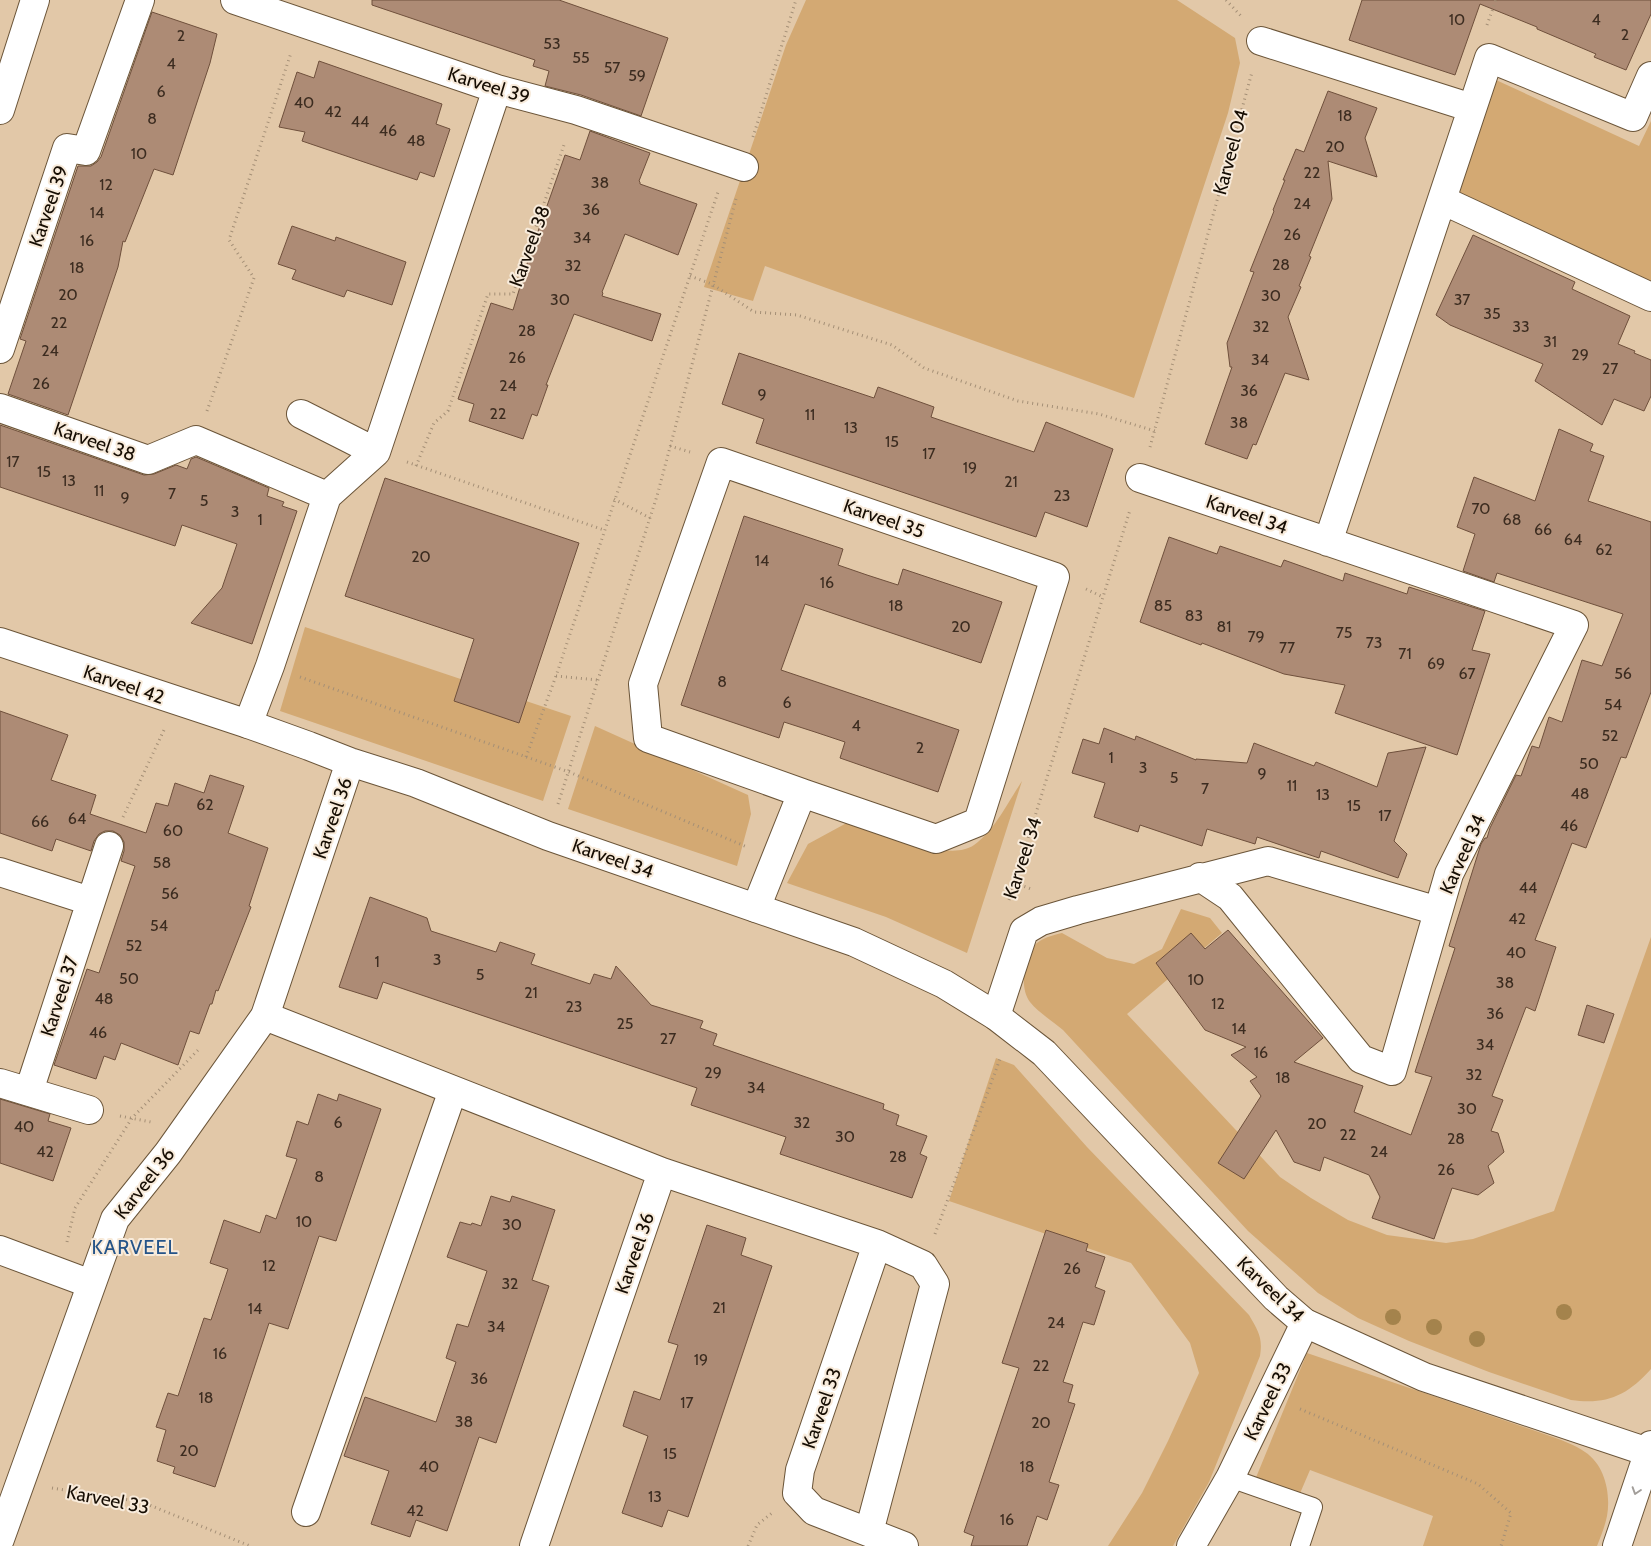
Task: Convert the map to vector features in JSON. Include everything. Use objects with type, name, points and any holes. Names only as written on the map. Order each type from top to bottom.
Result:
[{"type":"street","points":[[0,110],[35,0]]},
{"type":"street","name":"Karveel 39","points":[[0,349],[67,148],[86,151],[140,0]]},
{"type":"street","name":"Karveel 39","points":[[235,0],[497,89],[576,110],[736,164]]},
{"type":"street","points":[[1261,40],[1472,108]]},
{"type":"street","points":[[1328,542],[1489,58],[1633,117],[1651,76]]},
{"type":"street","points":[[248,724],[270,666],[327,496],[376,452],[497,89]]},
{"type":"street","points":[[1442,200],[1651,297]]},
{"type":"street","name":"Karveel 38","points":[[0,408],[148,460],[196,440]]},
{"type":"street","points":[[301,414],[376,452]]},
{"type":"street","points":[[196,440],[327,496]]},
{"type":"street","name":"Karveel 35","points":[[721,462],[1055,577],[978,822],[936,839],[802,793],[648,738],[643,684],[721,462]]},
{"type":"street","name":"Karveel 34","points":[[1140,478],[1574,625],[1449,874],[1392,1071],[1361,1059],[1230,897],[1200,877]]},
{"type":"street","name":"Karveel 42","points":[[0,642],[248,724]]},
{"type":"street","name":"Karveel 34","points":[[248,724],[350,762],[416,783],[548,836],[854,942],[944,984],[1004,1022],[1044,1053],[1276,1298],[1305,1323],[1424,1377],[1650,1450]]},
{"type":"street","name":"Karveel 36","points":[[0,1539],[90,1284],[115,1219],[186,1129],[265,1016],[350,762]]},
{"type":"street","points":[[756,908],[802,793]]},
{"type":"street","name":"Karveel 37","points":[[29,1091],[109,846]]},
{"type":"street","name":"Karveel 34","points":[[1004,1022],[1024,930],[1041,921],[1200,877],[1268,861],[1438,912]]},
{"type":"street","points":[[0,872],[90,901]]},
{"type":"street","points":[[265,1016],[662,1172],[878,1244],[923,1265],[935,1284],[869,1532]]},
{"type":"street","points":[[0,1083],[89,1110]]},
{"type":"street","points":[[306,1512],[454,1090]]},
{"type":"street","name":"Karveel 36","points":[[534,1546],[662,1172]]},
{"type":"street","name":"Karveel 33","points":[[797,1493],[800,1470],[878,1244]]},
{"type":"street","points":[[0,1250],[90,1284]]},
{"type":"street","name":"Karveel 33","points":[[1191,1546],[1230,1478],[1305,1323]]},
{"type":"street","points":[[1617,1546],[1650,1450]]},
{"type":"street","points":[[797,1493],[814,1511],[904,1546]]},
{"type":"lane","points":[[1230,1478],[1313,1507],[1300,1546]]},
{"type":"path","points":[[526,757],[556,676],[690,276],[736,164],[796,0]]},
{"type":"path","points":[[196,440],[254,278],[229,240],[301,23]]},
{"type":"path","name":"Karveel 04","points":[[1140,478],[1155,432],[1261,40]]},
{"type":"path","name":"Karveel 38","points":[[416,466],[434,423],[448,411],[488,294],[513,294],[576,110]]},
{"type":"path","points":[[548,836],[650,518],[712,284],[736,164]]},
{"type":"path","points":[[690,276],[712,284],[754,312],[797,315],[892,344],[924,368],[1018,401],[1099,414],[1155,432]]},
{"type":"path","points":[[376,452],[604,530]]},
{"type":"path","name":"Karveel 34","points":[[1009,901],[1140,478]]},
{"type":"path","points":[[614,499],[650,518]]},
{"type":"path","points":[[270,666],[568,772],[775,859]]},
{"type":"path","points":[[556,676],[598,680]]},
{"type":"path","points":[[109,846],[177,702]]},
{"type":"path","points":[[923,1265],[1004,1022]]},
{"type":"path","points":[[60,1273],[75,1208],[132,1118],[205,1042]]},
{"type":"path","points":[[89,1110],[186,1129]]},
{"type":"path","points":[[1270,1396],[1478,1484],[1511,1513],[1500,1546]]},
{"type":"path","name":"Karveel 33","points":[[19,1483],[142,1502],[250,1546]]},
{"type":"path","points":[[748,1546],[758,1525],[797,1493]]},
{"type":"shaded area","points":[[806,0],[1177,0],[1235,38],[1240,63],[1228,113],[1134,398],[765,266],[753,301],[704,287],[786,45]]},
{"type":"shaded area","points":[[1496,80],[1639,146],[1651,121],[1651,283],[1457,191]]},
{"type":"shaded area","points":[[305,627],[571,716],[543,801],[280,711]]},
{"type":"shaded area","points":[[595,726],[748,795],[751,814],[737,866],[568,809]]},
{"type":"shaded area","points":[[1022,781],[967,953],[886,917],[787,883],[808,844],[854,819],[897,837],[931,848],[948,851],[962,850],[974,845],[995,824]]},
{"type":"shaded area","points":[[1181,909],[1210,918],[1222,933],[1127,1014],[1280,1177],[1348,1220],[1387,1235],[1446,1243],[1473,1239],[1554,1211],[1651,937],[1651,1369],[1624,1392],[1605,1400],[1595,1401],[1571,1400],[1489,1372],[1409,1341],[1358,1318],[1318,1293],[1248,1231],[1063,1030],[1033,1006],[1025,989],[1025,965],[1034,946],[1043,939],[1062,933],[1107,958],[1134,964],[1162,949]]},
{"type":"shaded area","points":[[996,1058],[1014,1065],[1087,1147],[1249,1315],[1259,1334],[1261,1344],[1260,1356],[1209,1482],[1173,1546],[1108,1546],[1142,1493],[1199,1373],[1190,1343],[1131,1263],[949,1201]]},
{"type":"shaded area","points":[[1307,1353],[1553,1437],[1585,1452],[1602,1472],[1607,1490],[1607,1516],[1597,1546],[1423,1546],[1433,1516],[1310,1470],[1298,1498],[1255,1480]]},
{"type":"building","points":[[372,0],[559,0],[668,38],[641,116],[581,95],[545,86],[549,71],[533,66],[535,60],[372,5]]},
{"type":"building","points":[[1362,0],[1651,0],[1651,14],[1626,70],[1594,57],[1596,54],[1537,29],[1537,27],[1480,4],[1455,75],[1349,40]]},
{"type":"building","points":[[152,12],[217,34],[210,63],[173,175],[154,169],[125,242],[123,241],[118,267],[68,415],[8,394],[26,341],[20,339],[78,166],[91,166],[101,157]]},
{"type":"building","points":[[319,61],[442,104],[436,124],[450,129],[434,177],[420,172],[417,180],[302,141],[305,132],[279,127],[297,72],[314,78]]},
{"type":"building","points":[[1328,91],[1377,108],[1365,138],[1377,177],[1328,161],[1332,199],[1309,256],[1311,257],[1299,286],[1301,287],[1288,317],[1309,380],[1285,373],[1256,445],[1253,444],[1247,459],[1205,444],[1232,367],[1230,367],[1227,343],[1254,272],[1250,271],[1274,211],[1285,180],[1283,180],[1296,149],[1304,152]]},
{"type":"building","points":[[590,131],[650,153],[639,181],[640,184],[697,204],[678,255],[625,234],[602,292],[602,296],[661,314],[652,341],[574,314],[546,385],[548,385],[537,416],[532,414],[523,439],[469,421],[474,404],[458,399],[491,303],[513,310],[530,254],[565,155],[580,160]]},
{"type":"building","points":[[292,226],[335,241],[336,237],[406,262],[392,305],[347,290],[344,297],[292,279],[296,270],[278,264]]},
{"type":"building","points":[[1473,235],[1575,282],[1572,289],[1630,316],[1618,344],[1651,360],[1651,396],[1644,411],[1614,399],[1602,425],[1535,381],[1543,364],[1450,325],[1436,315]]},
{"type":"building","points":[[739,353],[874,398],[878,387],[934,407],[931,417],[1034,452],[1046,422],[1113,449],[1087,527],[1045,512],[1036,537],[756,443],[764,419],[722,404]]},
{"type":"building","points":[[0,425],[144,475],[154,474],[176,465],[187,469],[191,459],[196,457],[269,488],[267,496],[284,502],[282,506],[297,511],[252,644],[191,623],[222,588],[237,544],[182,525],[175,546],[0,487]]},
{"type":"building","points":[[1559,429],[1593,444],[1590,451],[1604,456],[1588,501],[1651,522],[1651,692],[1626,758],[1621,757],[1586,848],[1572,843],[1535,940],[1556,947],[1535,1011],[1526,1007],[1492,1096],[1503,1100],[1491,1131],[1498,1133],[1504,1152],[1488,1166],[1494,1183],[1478,1195],[1452,1188],[1434,1239],[1372,1218],[1380,1197],[1369,1175],[1324,1157],[1320,1171],[1294,1162],[1276,1130],[1244,1179],[1218,1163],[1261,1096],[1250,1081],[1257,1077],[1231,1055],[1246,1047],[1205,1030],[1156,963],[1191,933],[1205,949],[1228,930],[1323,1038],[1294,1062],[1363,1086],[1354,1112],[1411,1135],[1432,1077],[1415,1072],[1455,948],[1449,946],[1481,844],[1487,838],[1516,775],[1521,776],[1532,746],[1539,748],[1549,717],[1562,722],[1582,660],[1602,666],[1623,614],[1497,573],[1494,582],[1463,571],[1475,534],[1457,527],[1474,477],[1535,501]]},
{"type":"building","points":[[385,478],[579,543],[519,723],[454,701],[474,639],[345,596]]},
{"type":"building","points":[[744,516],[843,549],[838,565],[867,575],[898,585],[903,569],[1002,602],[981,663],[805,604],[781,670],[959,730],[938,792],[840,758],[845,742],[784,722],[779,738],[681,705]]},
{"type":"building","points":[[1169,537],[1217,554],[1220,546],[1281,567],[1284,560],[1343,581],[1345,573],[1407,594],[1409,587],[1485,611],[1472,650],[1490,654],[1457,755],[1335,713],[1345,685],[1284,674],[1140,622]]},
{"type":"building","points":[[0,711],[68,735],[51,780],[96,795],[90,814],[146,833],[156,803],[168,806],[175,783],[204,793],[210,775],[244,786],[228,833],[268,848],[249,906],[251,907],[218,991],[216,990],[199,1034],[190,1031],[178,1065],[121,1043],[115,1060],[104,1056],[96,1079],[54,1065],[87,969],[99,973],[135,866],[121,861],[124,842],[120,835],[113,831],[105,831],[99,834],[94,841],[91,851],[56,839],[52,851],[0,833]]},
{"type":"building","points":[[1104,728],[1135,740],[1136,736],[1196,760],[1247,763],[1254,743],[1314,766],[1316,762],[1377,787],[1388,753],[1426,747],[1394,841],[1407,854],[1398,878],[1321,851],[1319,858],[1257,837],[1255,844],[1207,829],[1202,846],[1140,825],[1138,832],[1094,817],[1105,783],[1072,773],[1083,739],[1099,744]]},
{"type":"building","points":[[370,897],[427,918],[431,931],[496,952],[500,942],[535,954],[531,964],[590,984],[594,974],[611,979],[616,966],[651,1005],[703,1021],[700,1028],[717,1034],[713,1045],[884,1104],[883,1109],[899,1115],[896,1125],[927,1136],[920,1154],[927,1157],[912,1198],[780,1154],[786,1137],[691,1105],[697,1088],[383,982],[377,999],[339,987]]},
{"type":"building","points":[[1587,1005],[1614,1014],[1604,1043],[1578,1035]]},
{"type":"building","points":[[318,1094],[337,1101],[339,1094],[381,1109],[336,1241],[319,1236],[288,1329],[269,1323],[215,1487],[173,1473],[175,1467],[157,1461],[166,1430],[156,1427],[168,1393],[178,1396],[204,1318],[211,1320],[228,1269],[210,1263],[224,1220],[260,1233],[266,1215],[276,1219],[297,1159],[286,1156],[297,1121],[308,1125]]},
{"type":"building","points":[[0,1099],[50,1114],[48,1121],[71,1128],[53,1181],[0,1163]]},
{"type":"building","points":[[491,1196],[510,1202],[512,1196],[555,1210],[532,1280],[549,1286],[496,1443],[479,1437],[447,1531],[416,1520],[410,1537],[371,1524],[389,1471],[344,1456],[365,1397],[436,1422],[456,1362],[446,1358],[457,1324],[468,1327],[487,1271],[447,1257],[460,1222],[481,1226]]},
{"type":"building","points":[[707,1225],[746,1238],[741,1255],[772,1266],[688,1517],[668,1510],[662,1527],[622,1513],[648,1436],[623,1426],[634,1391],[660,1400],[678,1345],[668,1342]]},
{"type":"building","points":[[1046,1230],[1088,1244],[1086,1251],[1105,1257],[1095,1287],[1105,1291],[1094,1325],[1083,1322],[1063,1382],[1073,1385],[1068,1402],[1075,1404],[1049,1482],[1059,1485],[1047,1520],[1037,1516],[1027,1546],[971,1546],[974,1536],[964,1532],[1019,1368],[1002,1363]]},
{"type":"district","name":"KARVEEL","points":[[135,1247]]}]
